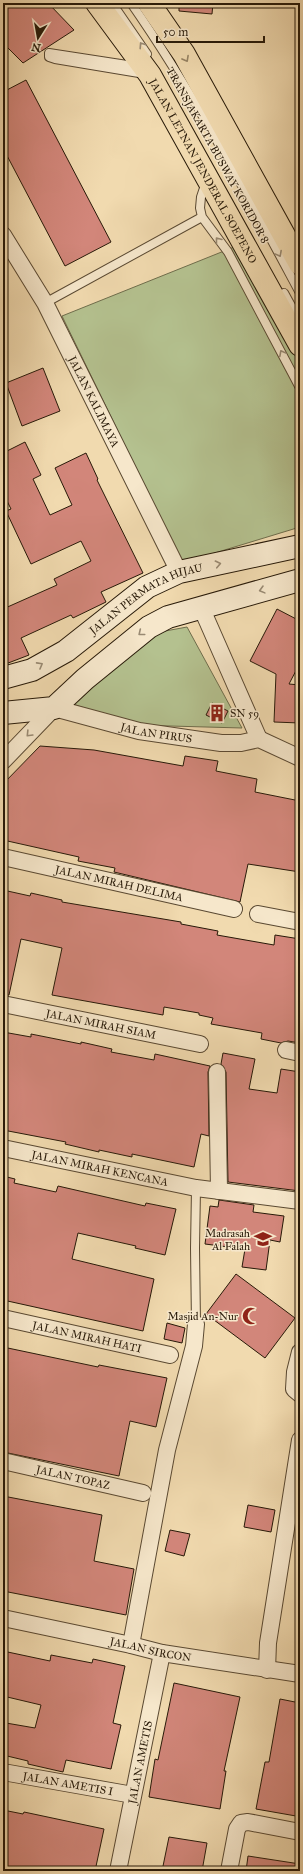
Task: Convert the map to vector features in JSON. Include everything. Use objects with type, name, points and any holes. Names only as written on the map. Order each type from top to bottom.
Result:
[{"type":"main road","name":"JALAN LETNAN JENDERAL SOEPENO","points":[[97,3],[150,69],[300,345]]},
{"type":"main road","points":[[149,3],[184,54],[300,264]]},
{"type":"main road","name":"JALAN PERMATA HIJAU","points":[[3,678],[32,670],[66,651],[148,587],[179,572],[300,546]]},
{"type":"main road","points":[[3,713],[54,708],[85,679],[149,627],[168,616],[300,580]]},
{"type":"main road","points":[[66,651],[78,663],[85,679]]},
{"type":"street","name":"JALAN KALIMAYA","points":[[3,235],[45,303],[179,572]]},
{"type":"street","points":[[201,607],[259,739],[300,758]]},
{"type":"street","points":[[3,761],[54,708]]},
{"type":"street","name":"JALAN PIRUS","points":[[54,708],[127,728],[192,739],[221,743],[259,739]]},
{"type":"street","name":"JALAN MIRAH DELIMA","points":[[3,857],[234,909]]},
{"type":"street","points":[[258,914],[300,922]]},
{"type":"street","name":"JALAN MIRAH SIAM","points":[[3,1004],[200,1044]]},
{"type":"street","points":[[217,1072],[219,1191]]},
{"type":"street","name":"JALAN MIRAH KENCANA","points":[[3,1148],[196,1188],[300,1200]]},
{"type":"street","name":"JALAN MIRAH HATI","points":[[3,1318],[170,1355]]},
{"type":"street","points":[[131,1645],[166,1458],[194,1346],[196,1324]]},
{"type":"street","points":[[300,1352],[294,1389],[300,1394]]},
{"type":"street","points":[[268,1670],[268,1643],[300,1440]]},
{"type":"street","name":"JALAN TOPAZ","points":[[3,1461],[143,1492]]},
{"type":"street","name":"JALAN SIRCON","points":[[3,1618],[162,1653],[300,1674]]},
{"type":"street","name":"JALAN AMETIS","points":[[118,1871],[162,1653]]},
{"type":"street","name":"JALAN AMETIS I","points":[[3,1772],[133,1796]]},
{"type":"street","points":[[229,1871],[237,1829],[241,1823],[248,1822],[300,1832]]},
{"type":"lane","name":"TRANSJAKARTA BUSWAY KORIDOR 8","points":[[112,3],[150,69]]},
{"type":"lane","name":"TRANSJAKARTA BUSWAY KORIDOR 8","points":[[131,3],[159,43],[193,99],[300,293]]},
{"type":"lane","points":[[49,53],[150,69],[55,59],[49,57],[49,53]]},
{"type":"lane","points":[[208,177],[201,197],[200,208],[202,217],[228,252],[296,372],[300,388]]},
{"type":"lane","points":[[45,303],[202,217]]},
{"type":"lane","points":[[279,284],[300,322]]},
{"type":"lane","points":[[196,1188],[194,1248],[196,1324]]},
{"type":"green space","points":[[239,245],[300,354],[300,527],[182,563],[62,316]]},
{"type":"green space","points":[[187,627],[242,728],[134,725],[64,701],[149,634]]},
{"type":"building","points":[[3,3],[48,3],[74,30],[23,63],[3,43]]},
{"type":"building","points":[[179,3],[213,3],[212,14],[179,11]]},
{"type":"building","points":[[26,80],[111,242],[65,266],[3,148],[3,92]]},
{"type":"building","points":[[43,368],[60,411],[22,426],[6,383]]},
{"type":"building","points":[[25,442],[41,475],[33,479],[50,515],[72,505],[55,468],[86,453],[98,479],[97,480],[143,573],[101,592],[106,602],[73,618],[71,615],[21,638],[29,655],[3,665],[3,609],[57,585],[54,579],[91,561],[81,541],[31,564],[6,511],[11,509],[3,493],[3,453]]},
{"type":"building","points":[[277,609],[300,621],[300,663],[289,684],[300,685],[300,723],[274,722],[276,674],[250,661]]},
{"type":"building","name":"SN 59","points":[[212,703],[228,711],[222,723],[206,715]]},
{"type":"building","points":[[40,746],[94,750],[183,766],[185,756],[218,761],[216,771],[257,779],[255,792],[300,801],[300,872],[248,864],[240,902],[114,872],[115,868],[78,861],[79,857],[3,840],[3,784]]},
{"type":"building","points":[[3,890],[30,896],[31,893],[62,900],[62,902],[181,922],[181,924],[218,931],[217,935],[274,945],[275,935],[300,939],[300,1043],[288,1041],[281,1043],[261,1039],[262,1033],[211,1024],[213,1018],[199,1015],[199,1013],[164,1007],[163,1015],[52,995],[62,948],[21,939],[9,995],[3,995]]},
{"type":"building","points":[[3,1032],[31,1037],[31,1034],[81,1044],[81,1042],[112,1049],[111,1052],[154,1060],[155,1054],[210,1066],[208,1072],[209,1136],[201,1134],[194,1167],[132,1154],[132,1157],[99,1150],[99,1152],[65,1144],[66,1142],[3,1130],[3,1085],[6,1072],[3,1071]]},
{"type":"building","points":[[223,1053],[255,1059],[249,1089],[277,1093],[281,1069],[300,1072],[300,1191],[228,1182],[226,1072],[221,1064]]},
{"type":"building","points":[[3,1176],[15,1179],[14,1183],[56,1192],[58,1186],[145,1206],[146,1203],[176,1209],[165,1255],[135,1248],[136,1246],[78,1233],[72,1259],[154,1279],[143,1331],[3,1300]]},
{"type":"building","name":"Madrasah Al Falah","points":[[219,1200],[254,1205],[253,1212],[284,1216],[280,1242],[270,1240],[266,1270],[242,1267],[245,1249],[205,1244],[210,1206],[218,1207]]},
{"type":"building","name":"Masjid An-Nur","points":[[236,1274],[295,1318],[265,1358],[206,1314]]},
{"type":"building","points":[[167,1323],[185,1328],[182,1343],[164,1339]]},
{"type":"building","points":[[3,1347],[98,1367],[99,1365],[167,1378],[156,1427],[130,1421],[119,1476],[3,1452]]},
{"type":"building","points":[[3,1496],[102,1515],[94,1561],[134,1569],[126,1615],[3,1591]]},
{"type":"building","points":[[248,1505],[275,1510],[271,1532],[244,1527]]},
{"type":"building","points":[[170,1530],[190,1534],[184,1556],[165,1551]]},
{"type":"building","points":[[3,1651],[50,1661],[51,1655],[92,1663],[93,1659],[125,1666],[113,1723],[121,1725],[111,1769],[66,1760],[63,1772],[28,1764],[28,1761],[3,1755],[3,1740],[6,1723],[35,1728],[41,1705],[3,1696]]},
{"type":"building","points":[[174,1683],[240,1697],[224,1771],[226,1771],[220,1809],[149,1797],[155,1759],[158,1760]]},
{"type":"building","points":[[280,1699],[300,1703],[300,1796],[296,1816],[256,1809],[265,1762],[269,1762]]},
{"type":"building","points":[[3,1810],[23,1814],[24,1812],[104,1829],[95,1871],[5,1871],[7,1861],[3,1860]]},
{"type":"building","points":[[169,1837],[207,1843],[202,1871],[162,1871]]},
{"type":"building","points":[[248,1856],[300,1864],[300,1871],[246,1871]]},
{"type":"place","name":"SN 59","points":[[217,713]]},
{"type":"place","name":"Madrasah Al Falah","points":[[263,1239]]},
{"type":"place","name":"Masjid An-Nur","points":[[251,1316]]}]
